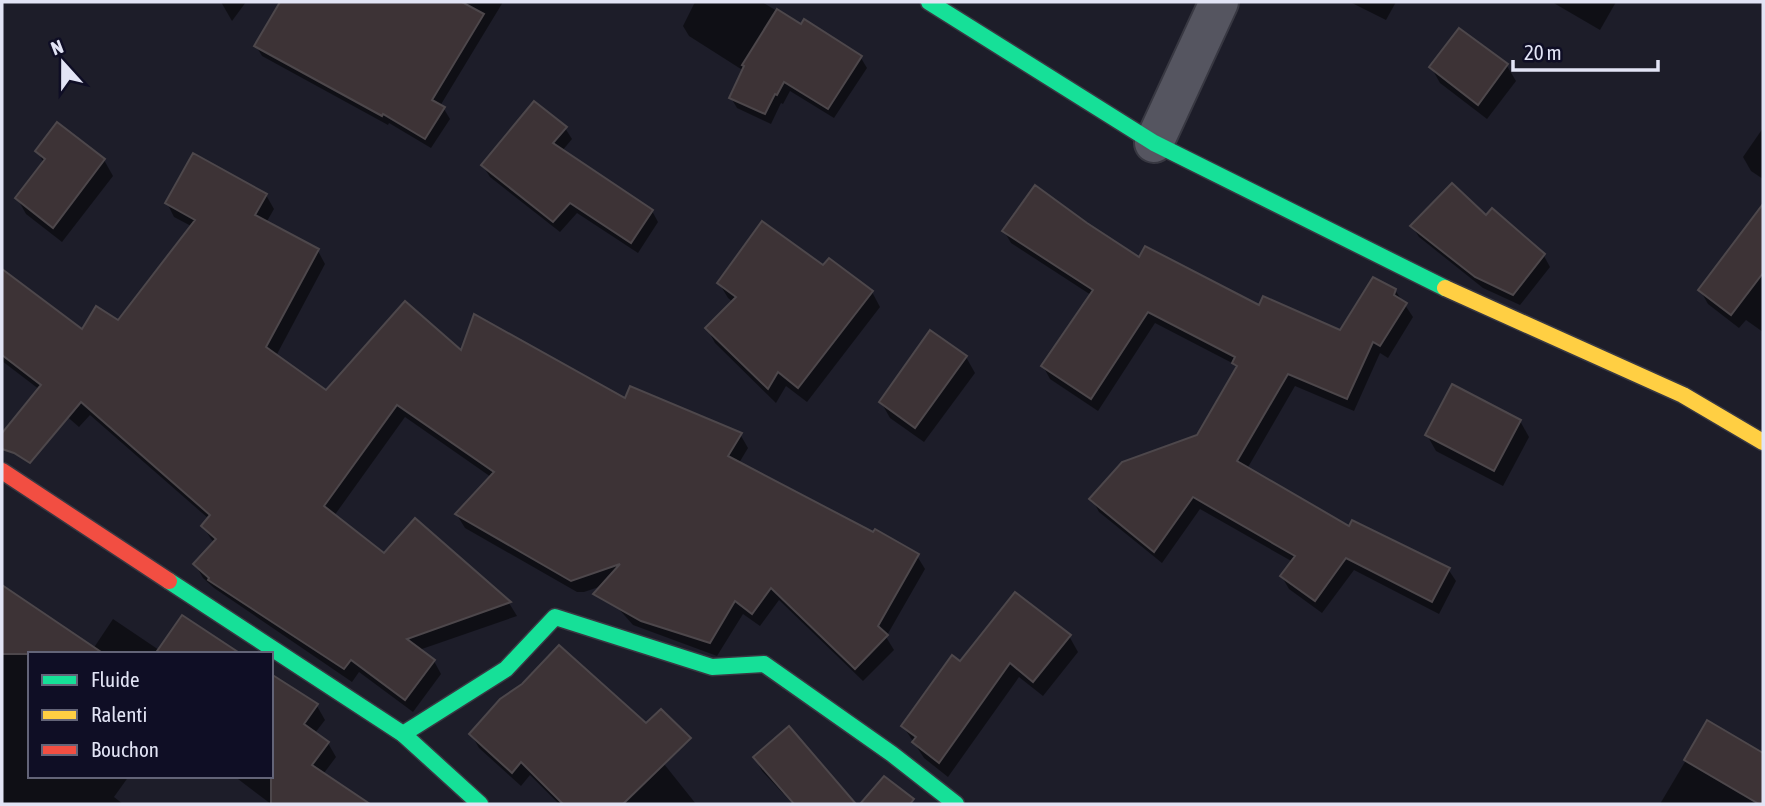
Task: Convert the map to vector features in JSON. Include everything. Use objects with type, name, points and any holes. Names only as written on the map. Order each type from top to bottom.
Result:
[{"type":"street","points":[[929,2],[1154,143],[1430,281],[1683,395],[1763,442]]},
{"type":"street","points":[[1154,143],[1219,2]]},
{"type":"street","points":[[2,471],[403,734],[480,804]]},
{"type":"street","points":[[403,734],[506,670],[555,617],[712,667],[764,664],[892,754],[956,804]]},
{"type":"building","points":[[280,2],[462,2],[484,14],[432,100],[445,107],[425,139],[254,46]]},
{"type":"building","points":[[777,9],[801,24],[804,19],[862,56],[828,109],[784,82],[765,114],[729,98],[744,66],[742,65]]},
{"type":"building","points":[[1459,28],[1508,64],[1478,105],[1429,67]]},
{"type":"building","points":[[534,101],[567,127],[553,143],[653,210],[631,243],[570,203],[553,222],[481,165]]},
{"type":"building","points":[[57,122],[105,159],[53,228],[15,198],[45,159],[35,151]]},
{"type":"building","points":[[193,153],[267,194],[255,215],[319,249],[266,347],[326,390],[405,301],[461,350],[474,314],[625,398],[630,386],[742,433],[728,456],[873,532],[875,529],[919,554],[878,626],[888,635],[855,669],[771,588],[752,614],[735,601],[710,643],[641,621],[593,594],[620,564],[571,581],[455,514],[494,472],[397,405],[324,506],[384,553],[415,518],[511,602],[407,639],[435,660],[405,700],[351,660],[344,669],[208,580],[193,564],[216,539],[201,526],[210,515],[81,402],[30,463],[2,449],[2,433],[41,385],[2,355],[2,269],[82,329],[96,306],[118,320],[195,220],[165,203]]},
{"type":"building","points":[[1452,183],[1486,215],[1492,208],[1545,254],[1513,295],[1475,277],[1410,226]]},
{"type":"building","points":[[1035,185],[1139,257],[1145,246],[1259,305],[1263,296],[1340,330],[1373,277],[1396,289],[1394,295],[1407,303],[1380,346],[1373,342],[1347,399],[1288,374],[1237,461],[1349,526],[1352,520],[1450,568],[1432,602],[1346,558],[1315,601],[1280,576],[1295,556],[1193,497],[1154,552],[1089,499],[1122,462],[1197,435],[1237,366],[1232,363],[1235,357],[1148,312],[1091,399],[1041,366],[1093,290],[1002,231]]},
{"type":"building","points":[[1763,204],[1763,273],[1731,315],[1698,290]]},
{"type":"building","points":[[762,221],[823,265],[829,258],[873,291],[798,388],[778,372],[768,389],[705,328],[736,297],[717,283]]},
{"type":"building","points":[[930,330],[967,356],[915,428],[879,402]]},
{"type":"building","points":[[1452,384],[1521,420],[1494,471],[1425,435]]},
{"type":"building","points":[[2,585],[101,652],[28,652],[2,654]]},
{"type":"building","points":[[1015,592],[1071,635],[1033,682],[1010,663],[939,763],[912,742],[916,737],[901,726],[952,655],[960,661]]},
{"type":"building","points":[[182,615],[238,652],[156,652]]},
{"type":"building","points":[[559,645],[646,723],[661,709],[691,738],[623,804],[563,804],[521,762],[512,773],[469,734],[500,699],[522,684]]},
{"type":"building","points":[[273,675],[318,704],[304,724],[329,742],[312,765],[370,804],[271,804]]},
{"type":"building","points":[[1707,720],[1763,753],[1763,804],[1684,760]]},
{"type":"building","points":[[789,726],[856,804],[794,804],[753,757]]},
{"type":"building","points":[[884,776],[914,799],[910,804],[860,804]]},
{"type":"traffic: fast","points":[[929,2],[1154,143],[1445,288]]},
{"type":"traffic: fast","points":[[169,581],[403,734],[480,804]]},
{"type":"traffic: fast","points":[[403,734],[506,669],[555,617],[712,667],[764,664],[892,754],[956,804]]},
{"type":"traffic: slow","points":[[1445,288],[1683,395],[1763,442]]},
{"type":"traffic: jam","points":[[2,471],[169,581]]}]
